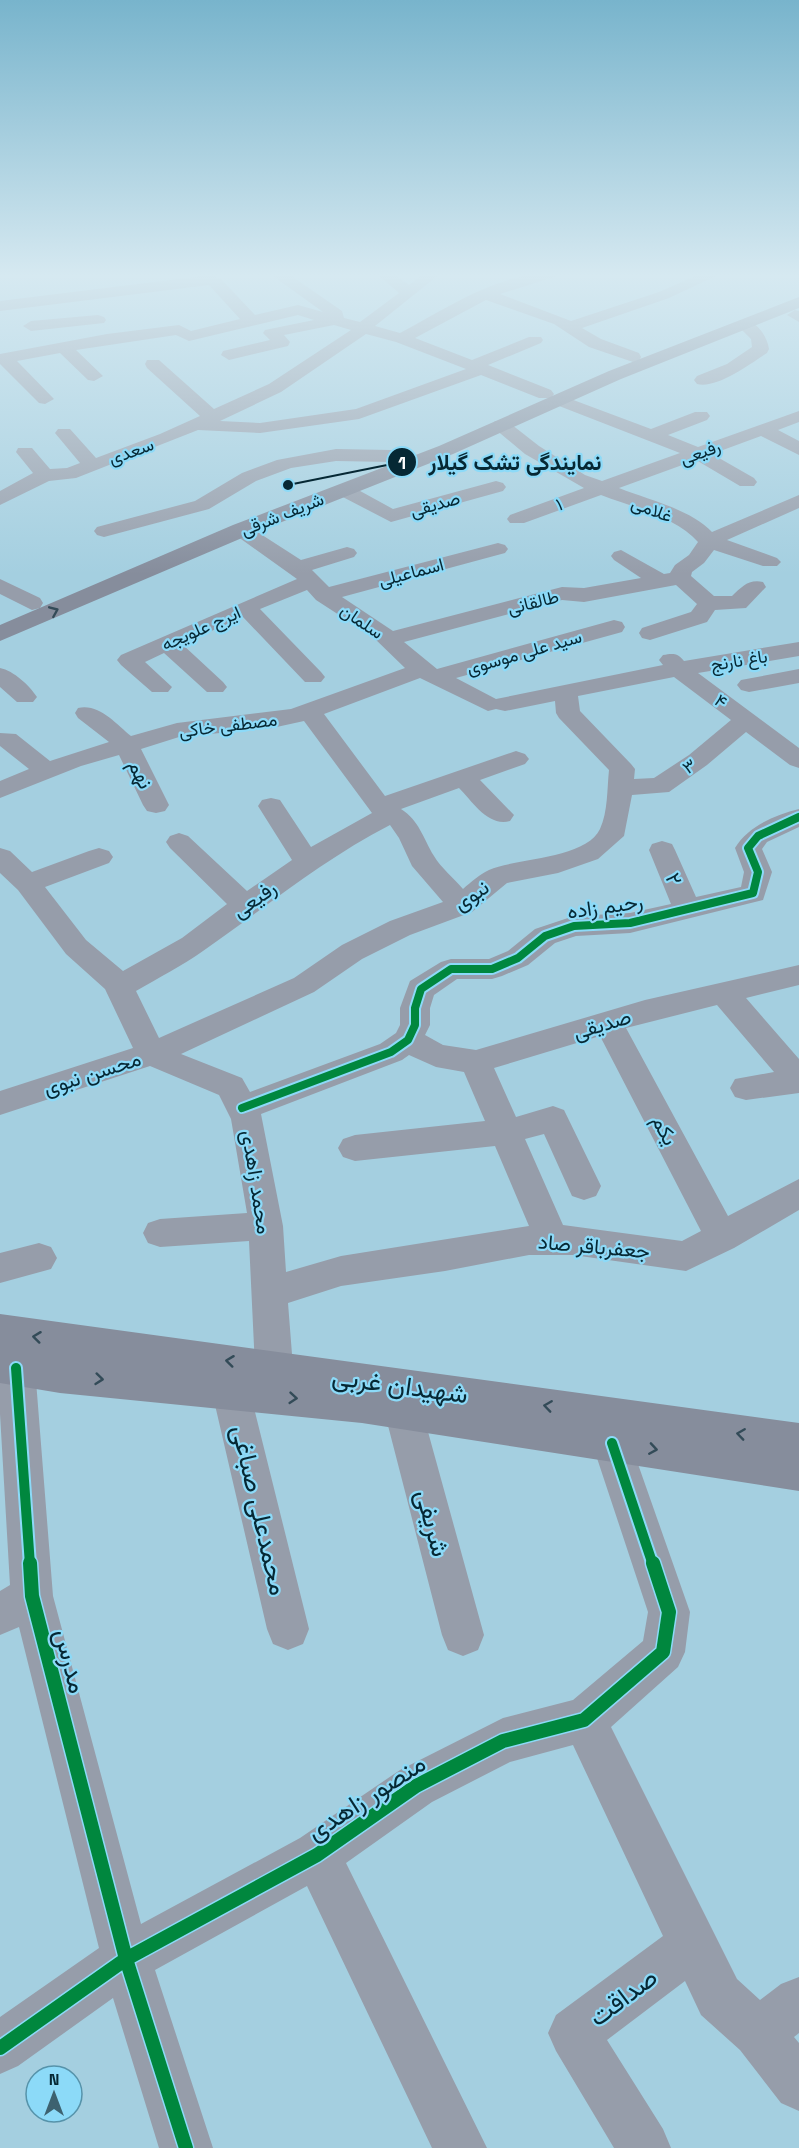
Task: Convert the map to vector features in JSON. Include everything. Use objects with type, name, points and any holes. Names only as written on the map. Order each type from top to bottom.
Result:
[{"type":"main road","name":"شریف شرقی","points":[[0,634],[241,530],[501,425],[600,373]]},
{"type":"main road","name":"شریف شرقی","points":[[0,617],[392,456],[614,373]]},
{"type":"main road","name":"شهیدان غربی","points":[[5,1355],[274,1366],[798,1467]]},
{"type":"main road","name":"شهیدان غربی","points":[[5,1355],[60,1375],[403,1410],[612,1443],[798,1467]]},
{"type":"street","points":[[18,373],[45,399]]},
{"type":"street","points":[[91,373],[94,376]]},
{"type":"street","points":[[161,373],[205,422],[260,428],[359,414],[462,373]]},
{"type":"street","name":"سعدی","points":[[0,499],[45,475],[69,474],[205,422],[275,388],[296,373]]},
{"type":"street","points":[[493,373],[697,453],[747,482]]},
{"type":"street","points":[[703,381],[721,373]]},
{"type":"street","points":[[652,435],[701,416]]},
{"type":"street","name":"رفیعی","points":[[602,489],[799,416]]},
{"type":"street","name":"غلامی","points":[[501,425],[532,450],[578,479],[672,516],[697,528],[709,541],[770,562]]},
{"type":"street","points":[[762,429],[799,449]]},
{"type":"street","points":[[64,433],[92,465]]},
{"type":"street","points":[[25,452],[45,475]]},
{"type":"street","points":[[104,531],[200,505],[224,495],[246,478],[275,466],[315,456],[350,453],[392,456]]},
{"type":"street","name":"سعدی","points":[[0,518],[62,486],[69,474]]},
{"type":"street","name":"صدیقی","points":[[344,490],[391,516],[496,487]]},
{"type":"street","name":"۱","points":[[517,519],[602,489]]},
{"type":"street","points":[[670,579],[697,558],[709,541],[799,501]]},
{"type":"street","name":"سلمان","points":[[241,530],[388,639],[428,674],[497,704],[678,669]]},
{"type":"street","name":"اسماعیلی","points":[[311,582],[498,549]]},
{"type":"street","points":[[311,582],[347,553]]},
{"type":"street","points":[[621,556],[670,579],[710,603],[738,603],[755,587]]},
{"type":"street","name":"طالقانی","points":[[388,639],[562,593],[584,595],[670,579]]},
{"type":"street","name":"ایرج علویجه","points":[[160,687],[129,660],[311,582]]},
{"type":"street","points":[[0,585],[32,603]]},
{"type":"street","points":[[562,593],[580,608],[614,627],[650,633],[699,617],[710,603]]},
{"type":"street","points":[[246,608],[313,676]]},
{"type":"street","name":"سید علی موسوی","points":[[428,674],[614,627]]},
{"type":"street","name":"۴","points":[[650,633],[678,669],[797,756]]},
{"type":"street","points":[[167,644],[215,687]]},
{"type":"street","name":"باغ نارنج","points":[[678,669],[799,649]]},
{"type":"street","name":"مصطفی خاکی","points":[[0,790],[46,771],[126,744],[177,730],[272,722],[428,674]]},
{"type":"street","points":[[0,675],[25,697]]},
{"type":"street","points":[[749,685],[799,676]]},
{"type":"street","name":"نبوی","points":[[152,1054],[304,985],[352,952],[400,928],[462,905],[482,887],[499,876],[558,864],[588,853],[611,836],[618,816],[622,769],[568,713],[566,692]]},
{"type":"street","points":[[309,711],[386,810],[400,820],[412,836],[422,860],[462,905]]},
{"type":"street","points":[[87,713],[126,744]]},
{"type":"street","name":"۳","points":[[620,787],[660,786],[698,760],[746,720]]},
{"type":"street","points":[[7,739],[46,771]]},
{"type":"street","name":"نهم","points":[[126,744],[156,805]]},
{"type":"street","name":"رفیعی","points":[[119,987],[192,945],[245,905],[386,810],[516,759]]},
{"type":"street","points":[[463,778],[501,815]]},
{"type":"street","points":[[271,806],[307,862]]},
{"type":"street","name":"رحیم زاده","points":[[408,1040],[416,1025],[415,1008],[422,989],[451,969],[492,969],[518,958],[545,936],[574,926],[630,923],[753,894],[758,872],[748,849],[758,836],[799,816]]},
{"type":"street","points":[[179,842],[245,905]]},
{"type":"street","name":"۲","points":[[662,850],[687,909]]},
{"type":"street","points":[[28,884],[99,856]]},
{"type":"street","name":"محسن نبوی","points":[[0,858],[28,884],[76,947],[119,987],[152,1054],[0,1103]]},
{"type":"street","name":"صدیقی","points":[[408,1040],[436,1055],[476,1062],[608,1022],[799,975]]},
{"type":"street","points":[[723,992],[799,1081]]},
{"type":"street","name":"یکم","points":[[608,1022],[722,1238]]},
{"type":"street","points":[[242,1108],[391,1052],[408,1040]]},
{"type":"street","name":"محمد زاهدی","points":[[152,1054],[231,1087],[248,1119],[266,1226],[274,1366]]},
{"type":"street","points":[[476,1062],[552,1240]]},
{"type":"street","points":[[746,1088],[799,1081]]},
{"type":"street","points":[[355,1148],[506,1132],[553,1119],[584,1186]]},
{"type":"street","name":"جعفرباقر صاد","points":[[270,1293],[341,1271],[445,1256],[529,1240],[573,1240],[686,1256],[722,1238],[799,1193]]},
{"type":"street","points":[[160,1233],[266,1226]]},
{"type":"street","points":[[0,1268],[39,1258]]},
{"type":"street","name":"مدرس","points":[[5,1355],[16,1605],[186,2148]]},
{"type":"street","name":"محمدعلی صباغی","points":[[231,1392],[288,1629]]},
{"type":"street","name":"شریفی","points":[[403,1410],[463,1635]]},
{"type":"street","name":"منصور زاهدی","points":[[0,2048],[126,1959],[317,1855],[416,1786],[503,1741],[584,1720],[663,1652],[669,1612],[612,1443]]},
{"type":"street","points":[[584,1720],[719,1997],[758,2032],[799,2085]]},
{"type":"street","points":[[317,1855],[460,2148]]},
{"type":"street","name":"صداقت","points":[[644,2148],[574,2033],[692,1945]]},
{"type":"street","points":[[758,2032],[799,2002]]},
{"type":"cycle path","points":[[242,1108],[391,1052],[408,1040],[415,1025],[415,1008],[421,989],[451,969],[492,969],[518,958],[545,936],[574,926],[630,923],[753,893],[758,872],[748,848],[758,836],[799,817]]},
{"type":"cycle path","points":[[16,1368],[32,1596],[126,1959],[186,2148]]},
{"type":"cycle path","points":[[0,2048],[126,1959],[317,1855],[416,1786],[503,1741],[584,1720],[663,1652],[669,1612],[612,1443]]},
{"type":"place","name":"نمایندگی تشک گیلار","points":[[288,485]]}]
